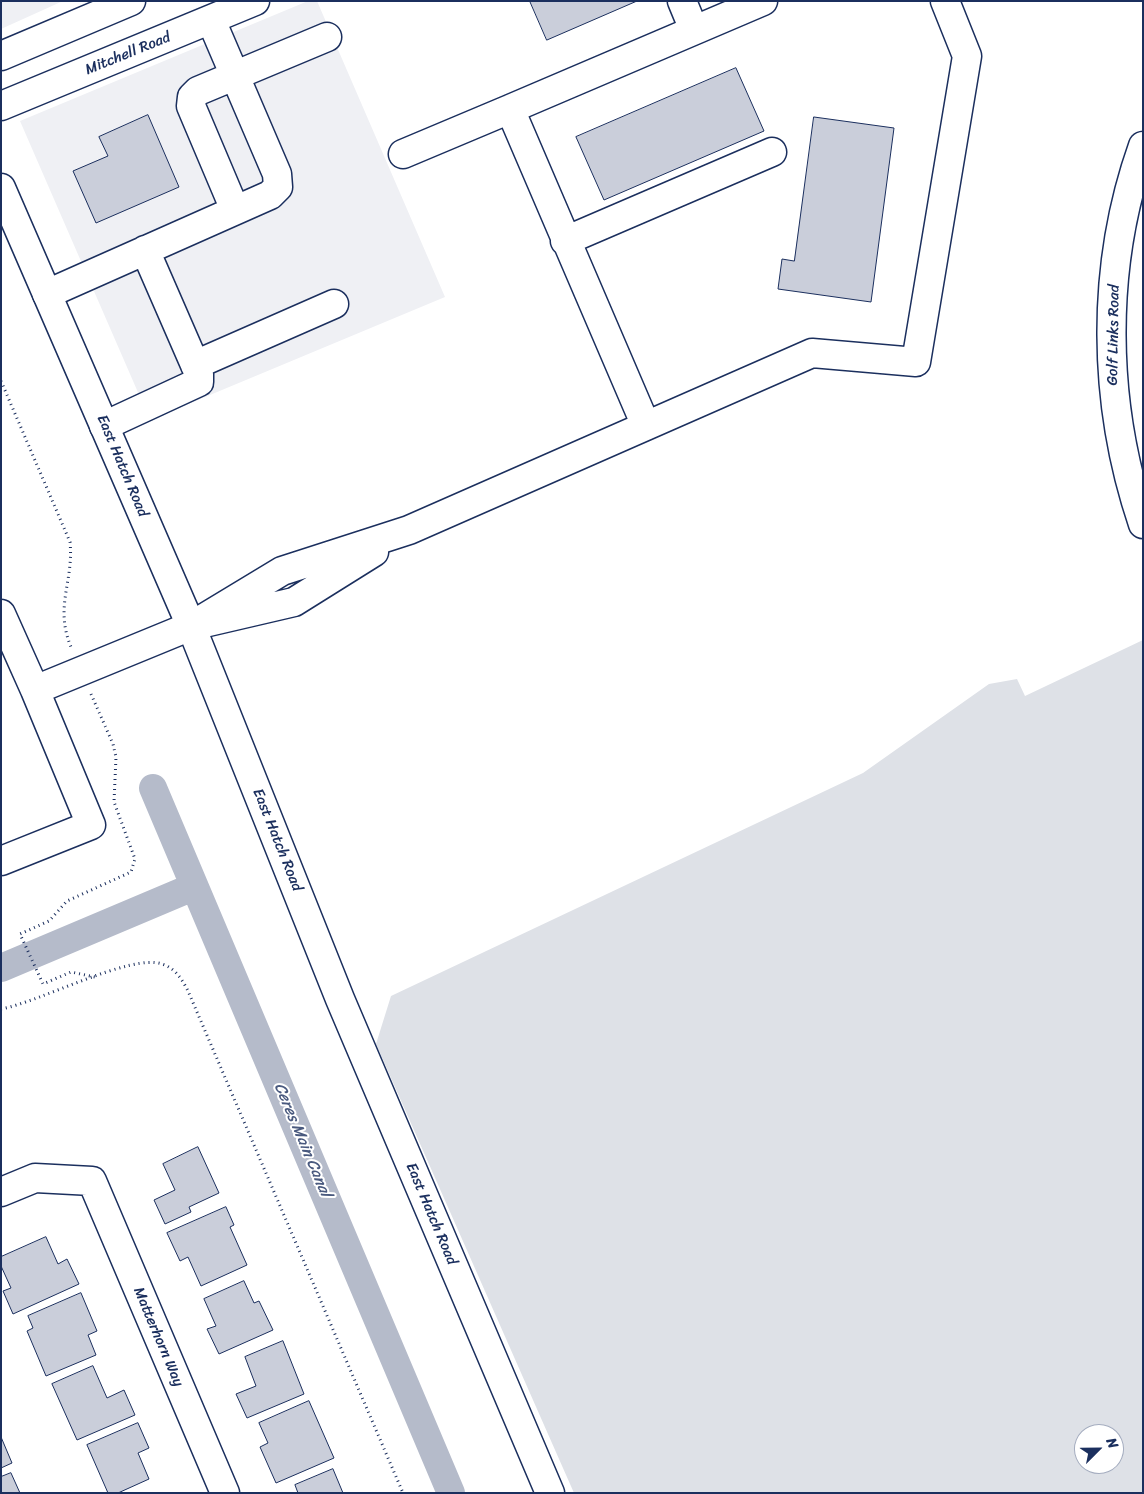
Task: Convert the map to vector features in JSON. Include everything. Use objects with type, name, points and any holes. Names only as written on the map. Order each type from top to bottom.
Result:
[{"type":"main road","points":[[1,56],[131,1]]},
{"type":"main road","name":"Mitchell Road","points":[[1,106],[255,1]]},
{"type":"main road","points":[[682,1],[694,30]]},
{"type":"main road","points":[[403,154],[694,30],[716,10],[763,1]]},
{"type":"main road","points":[[35,690],[191,626],[282,571],[409,530],[812,353],[916,362],[967,56],[945,1]]},
{"type":"main road","points":[[47,294],[270,195],[278,186],[277,174],[211,20]]},
{"type":"main road","points":[[235,210],[191,106],[192,97],[198,91],[327,36]]},
{"type":"main road","points":[[510,109],[646,426]]},
{"type":"main road","name":"Golf Links Road","points":[[1143,146],[1130,188],[1117,253],[1112,346],[1118,422],[1130,484],[1143,524]]},
{"type":"main road","points":[[565,241],[772,152]]},
{"type":"main road","name":"East Hatch Road","points":[[1,188],[191,626],[340,999],[550,1493]]},
{"type":"main road","points":[[104,426],[199,382],[195,365],[145,250]]},
{"type":"main road","points":[[195,365],[334,304]]},
{"type":"main road","points":[[1,614],[91,825],[1,861]]},
{"type":"main road","name":"Matterhorn Way","points":[[1,1192],[36,1178],[92,1181],[225,1493]]},
{"type":"path","points":[[50,921],[20,934],[43,984],[71,972],[95,977]]},
{"type":"path","points":[[1,1009],[34,1000],[138,962],[154,962],[172,969],[183,981],[403,1493]]},
{"type":"shaded area","points":[[1,1],[63,1],[1,29]]},
{"type":"shaded area","points":[[308,1],[317,1],[445,297],[150,420],[20,121]]},
{"type":"shaded area","points":[[1143,640],[1143,1493],[574,1493],[376,1044],[391,996],[863,773],[989,684],[1017,679],[1025,696]]},
{"type":"building","points":[[530,1],[637,1],[547,40]]},
{"type":"building","points":[[736,68],[764,131],[604,200],[576,137]]},
{"type":"building","points":[[148,115],[179,187],[96,223],[73,171],[108,156],[99,137]]},
{"type":"building","points":[[814,117],[894,128],[871,302],[778,289],[782,259],[794,261]]},
{"type":"building","points":[[198,1147],[219,1193],[189,1207],[191,1212],[165,1224],[154,1200],[175,1190],[163,1164]]},
{"type":"building","points":[[226,1207],[234,1225],[230,1227],[247,1265],[201,1286],[188,1257],[180,1261],[167,1233]]},
{"type":"building","points":[[46,1237],[58,1264],[67,1259],[79,1284],[13,1314],[3,1291],[11,1288],[1,1266],[1,1257]]},
{"type":"building","points":[[244,1281],[254,1303],[259,1301],[273,1330],[219,1354],[207,1329],[216,1326],[204,1299]]},
{"type":"building","points":[[81,1293],[97,1331],[88,1335],[96,1355],[46,1376],[27,1331],[33,1328],[28,1316]]},
{"type":"building","points":[[283,1341],[304,1394],[247,1418],[236,1394],[256,1386],[245,1357]]},
{"type":"building","points":[[93,1366],[107,1398],[124,1390],[135,1415],[77,1440],[52,1384]]},
{"type":"building","points":[[309,1401],[334,1458],[276,1483],[260,1447],[268,1443],[259,1423]]},
{"type":"building","points":[[138,1423],[149,1448],[138,1453],[149,1479],[118,1493],[108,1493],[87,1445]]},
{"type":"building","points":[[1,1437],[12,1463],[1,1468]]},
{"type":"building","points":[[333,1469],[343,1493],[298,1493],[295,1485]]},
{"type":"building","points":[[11,1473],[20,1493],[1,1493],[1,1477]]},
{"type":"waterway","name":"Ceres Main Canal","points":[[153,788],[451,1493]]},
{"type":"waterway","points":[[1,968],[193,887]]}]
